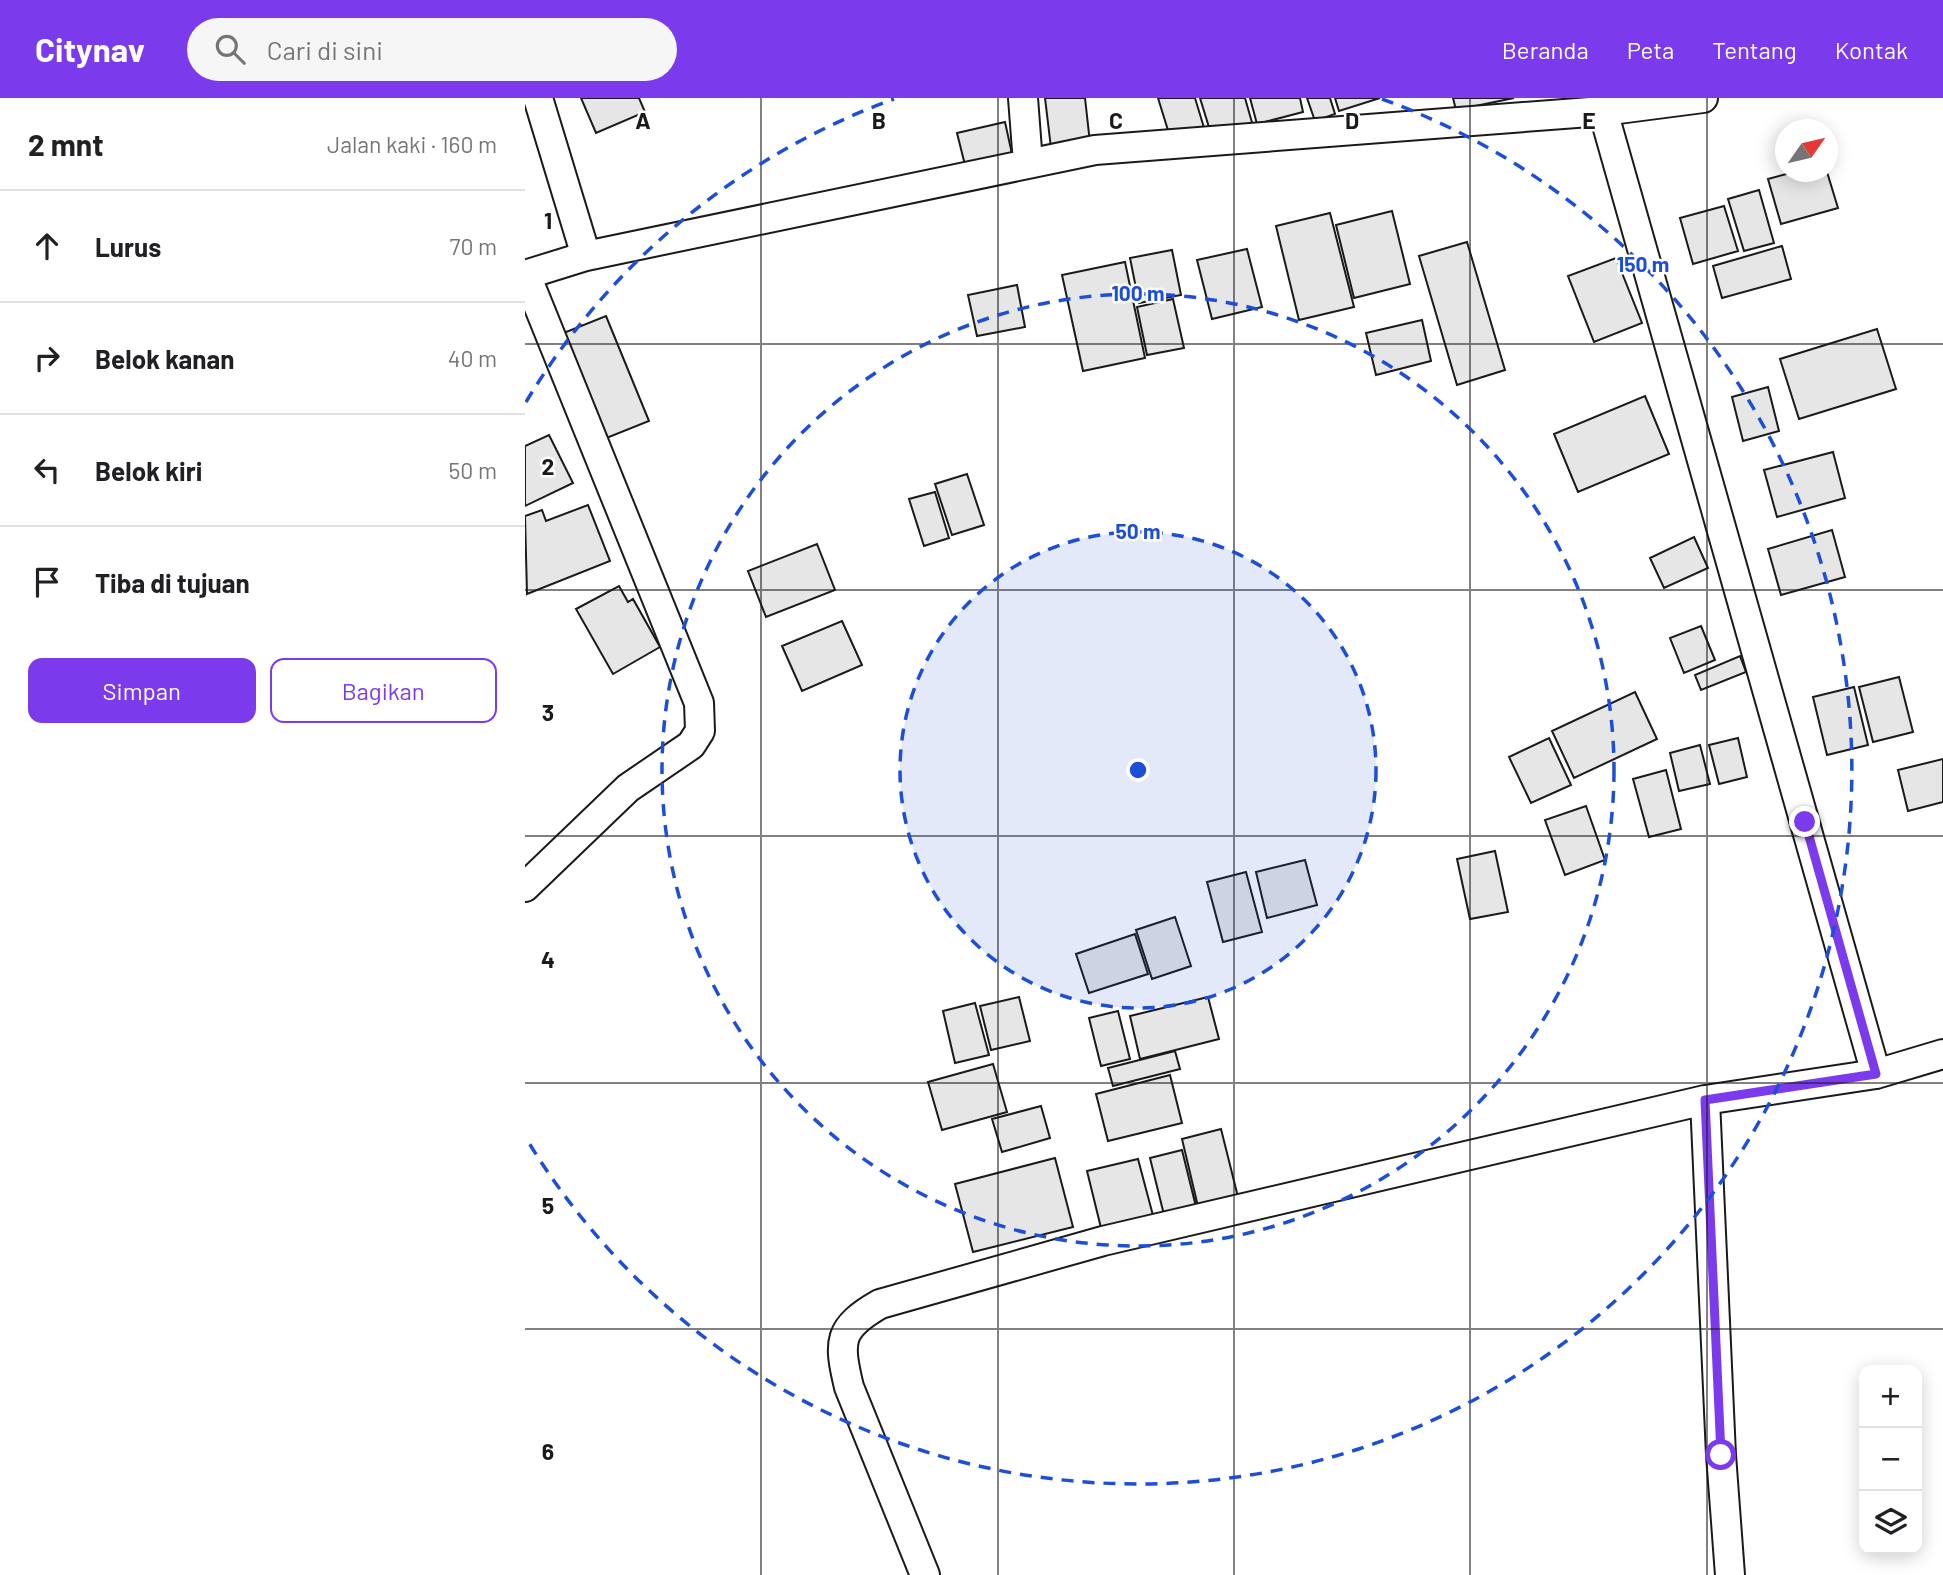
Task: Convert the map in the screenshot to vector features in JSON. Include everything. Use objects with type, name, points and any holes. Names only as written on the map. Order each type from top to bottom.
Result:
[{"type":"street","points":[[538,98],[586,256]]},
{"type":"street","points":[[1023,98],[1028,163]]},
{"type":"street","points":[[525,887],[628,788],[691,745],[700,731],[702,719],[699,703],[526,275],[586,256],[1095,150],[1603,111],[1703,98]]},
{"type":"street","points":[[1603,111],[1876,1074]]},
{"type":"street","points":[[925,1575],[849,1387],[843,1361],[844,1338],[853,1319],[880,1304],[1103,1241],[1705,1100],[1876,1074],[1943,1054]]},
{"type":"street","points":[[1705,1100],[1721,1455],[1730,1575]]},
{"type":"building","points":[[581,98],[639,98],[645,112],[596,133]]},
{"type":"building","points":[[1045,98],[1085,98],[1090,143],[1051,148]]},
{"type":"building","points":[[1158,98],[1195,98],[1205,131],[1171,140]]},
{"type":"building","points":[[1200,98],[1245,98],[1253,126],[1212,137]]},
{"type":"building","points":[[1250,98],[1300,98],[1303,112],[1257,124]]},
{"type":"building","points":[[1307,98],[1330,98],[1335,114],[1315,121]]},
{"type":"building","points":[[1335,98],[1380,98],[1339,111]]},
{"type":"building","points":[[1453,98],[1514,98],[1456,110]]},
{"type":"building","points":[[1005,122],[1012,154],[965,165],[957,133]]},
{"type":"building","points":[[1775,177],[1775,182],[1830,182],[1838,208],[1781,224],[1768,179]]},
{"type":"building","points":[[1759,190],[1774,243],[1744,251],[1728,199]]},
{"type":"building","points":[[1724,206],[1738,251],[1693,264],[1680,218]]},
{"type":"building","points":[[1392,211],[1410,284],[1354,298],[1336,225]]},
{"type":"building","points":[[1330,213],[1354,307],[1299,320],[1276,226]]},
{"type":"building","points":[[1467,242],[1505,370],[1457,385],[1419,256]]},
{"type":"building","points":[[1782,246],[1791,279],[1722,298],[1713,266]]},
{"type":"building","points":[[1247,249],[1262,307],[1212,319],[1197,260]]},
{"type":"building","points":[[1172,250],[1181,295],[1139,303],[1130,258]]},
{"type":"building","points":[[1616,258],[1642,323],[1594,342],[1568,276]]},
{"type":"building","points":[[1125,262],[1145,358],[1083,371],[1062,275]]},
{"type":"building","points":[[1017,285],[1025,327],[977,336],[968,295]]},
{"type":"building","points":[[1173,299],[1184,348],[1147,355],[1137,307]]},
{"type":"building","points":[[606,316],[649,421],[599,441],[556,336]]},
{"type":"building","points":[[1422,320],[1431,361],[1376,375],[1366,333]]},
{"type":"building","points":[[1877,329],[1896,389],[1799,419],[1780,359]]},
{"type":"building","points":[[1768,387],[1779,431],[1743,441],[1732,397]]},
{"type":"building","points":[[1645,396],[1669,454],[1578,492],[1554,434]]},
{"type":"building","points":[[549,435],[573,483],[525,506],[525,446]]},
{"type":"building","points":[[1833,452],[1845,498],[1777,517],[1764,470]]},
{"type":"building","points":[[967,474],[984,525],[952,535],[935,484]]},
{"type":"building","points":[[935,492],[949,538],[924,546],[909,499]]},
{"type":"building","points":[[588,505],[610,561],[527,594],[525,516],[542,510],[546,521]]},
{"type":"building","points":[[1832,530],[1845,577],[1781,595],[1768,549]]},
{"type":"building","points":[[1694,537],[1708,568],[1664,588],[1650,558]]},
{"type":"building","points":[[817,544],[835,590],[766,617],[748,571]]},
{"type":"building","points":[[619,586],[628,602],[633,599],[660,647],[613,674],[576,609]]},
{"type":"building","points":[[842,621],[862,665],[802,691],[782,646]]},
{"type":"building","points":[[1701,626],[1715,660],[1684,673],[1670,638]]},
{"type":"building","points":[[1740,656],[1746,672],[1701,690],[1695,675]]},
{"type":"building","points":[[1899,677],[1913,732],[1873,742],[1859,687]]},
{"type":"building","points":[[1854,687],[1868,745],[1827,755],[1813,697]]},
{"type":"building","points":[[1635,692],[1657,739],[1574,778],[1552,731]]},
{"type":"building","points":[[1549,738],[1571,785],[1531,803],[1509,757]]},
{"type":"building","points":[[1738,738],[1747,777],[1719,784],[1709,745]]},
{"type":"building","points":[[1700,745],[1710,784],[1679,791],[1670,753]]},
{"type":"building","points":[[1943,759],[1943,802],[1908,811],[1898,770]]},
{"type":"building","points":[[1666,770],[1681,829],[1649,837],[1633,779]]},
{"type":"building","points":[[1586,806],[1605,860],[1565,875],[1545,820]]},
{"type":"building","points":[[1495,851],[1508,912],[1470,919],[1457,859]]},
{"type":"building","points":[[1305,860],[1317,905],[1267,918],[1256,872]]},
{"type":"building","points":[[1246,872],[1262,932],[1223,942],[1207,882]]},
{"type":"building","points":[[1175,917],[1191,966],[1152,979],[1136,930]]},
{"type":"building","points":[[1135,934],[1148,974],[1089,993],[1076,954]]},
{"type":"building","points":[[1019,997],[1030,1041],[991,1050],[980,1006]]},
{"type":"building","points":[[1208,997],[1219,1039],[1140,1059],[1130,1016]]},
{"type":"building","points":[[975,1003],[989,1055],[955,1063],[943,1011]]},
{"type":"building","points":[[1118,1011],[1130,1059],[1101,1066],[1089,1018]]},
{"type":"building","points":[[1175,1051],[1180,1069],[1113,1086],[1108,1068]]},
{"type":"building","points":[[993,1064],[1007,1112],[942,1130],[928,1082]]},
{"type":"building","points":[[1170,1075],[1182,1123],[1108,1141],[1096,1094]]},
{"type":"building","points":[[1041,1106],[1050,1138],[1002,1152],[992,1119]]},
{"type":"building","points":[[1221,1129],[1240,1205],[1200,1215],[1182,1139]]},
{"type":"building","points":[[1182,1150],[1197,1211],[1165,1219],[1150,1158]]},
{"type":"building","points":[[1055,1158],[1073,1227],[973,1252],[955,1184]]},
{"type":"building","points":[[1138,1159],[1155,1223],[1103,1236],[1087,1171]]},
{"type":"route","points":[[1721,1455],[1705,1100],[1876,1074],[1805,822]]}]
